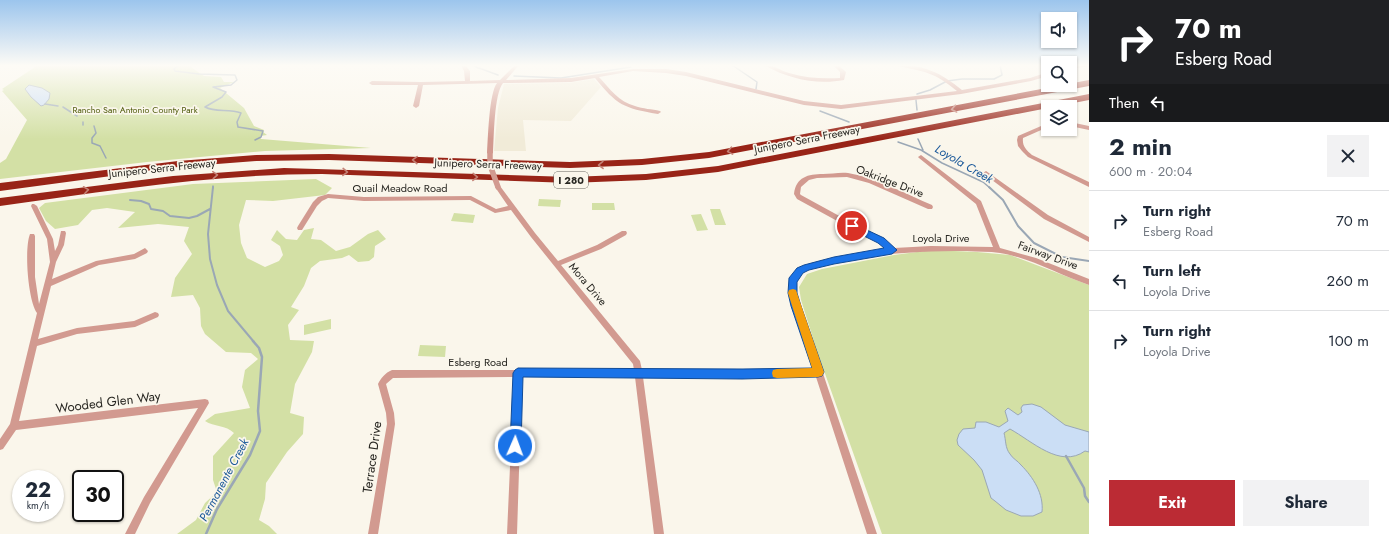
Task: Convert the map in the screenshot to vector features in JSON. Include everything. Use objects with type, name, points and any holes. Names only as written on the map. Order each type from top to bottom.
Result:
[{"type":"highway","name":"Junipero Serra Freeway","points":[[0,187],[178,164],[290,157],[570,165],[676,160],[740,150],[1053,90]]},
{"type":"highway","name":"Junipero Serra Freeway","points":[[0,202],[181,178],[284,171],[322,171],[562,180],[646,177],[718,169],[752,163],[1089,96]]},
{"type":"street","points":[[416,106],[420,90]]},
{"type":"street","name":"Mora Drive","points":[[496,90],[494,102],[490,165],[498,187],[505,199],[513,207],[637,363],[659,534]]},
{"type":"street","points":[[608,90],[616,100],[631,108],[658,112]]},
{"type":"street","points":[[750,90],[804,103],[841,107],[972,90]]},
{"type":"street","points":[[1077,125],[1089,128]]},
{"type":"street","points":[[1041,128],[1020,137],[1021,146],[1030,156],[1089,185]]},
{"type":"street","points":[[921,157],[979,203],[998,250]]},
{"type":"street","points":[[986,173],[1046,218],[1089,240]]},
{"type":"street","name":"Oakridge Drive","points":[[892,250],[881,240],[799,197],[797,194],[798,186],[801,182],[812,177],[847,175],[871,182],[930,207]]},
{"type":"street","name":"Quail Meadow Road","points":[[300,228],[315,204],[320,199],[328,196],[364,199],[471,198],[495,211],[513,207]]},
{"type":"street","points":[[34,206],[50,239],[53,262]]},
{"type":"street","points":[[0,446],[14,426],[53,262],[61,245],[63,233]]},
{"type":"street","points":[[557,264],[599,247],[624,233]]},
{"type":"street","points":[[32,236],[34,292],[36,307],[41,313]]},
{"type":"street","name":"Loyola Drive","points":[[872,534],[793,293],[792,281],[800,270],[892,250],[939,248],[998,250]]},
{"type":"street","name":"Fairway Drive","points":[[998,250],[1021,256],[1089,282]]},
{"type":"street","points":[[48,284],[98,263],[135,256],[145,251]]},
{"type":"street","points":[[34,344],[77,331],[135,324],[155,315]]},
{"type":"street","name":"Esberg Road","points":[[401,373],[638,374],[818,372]]},
{"type":"street","name":"Terrace Drive","points":[[373,534],[391,424],[390,412],[382,384],[384,380],[392,374],[401,373]]},
{"type":"street","points":[[512,534],[518,373]]},
{"type":"street","name":"Wooded Glen Way","points":[[14,426],[206,404],[147,500],[130,534]]},
{"type":"shaded area","points":[[503,90],[598,90],[571,121],[523,120],[526,151],[494,151],[498,108]]},
{"type":"green space","name":"Rancho San Antonio County Park","points":[[222,90],[244,108],[254,126],[264,130],[263,132],[267,135],[260,136],[261,139],[371,148],[265,151],[147,162],[0,179],[0,163],[6,159],[27,120],[2,91]]},
{"type":"green space","points":[[316,179],[332,188],[325,195],[273,201],[246,200],[239,225],[241,243],[247,258],[265,267],[279,261],[283,255],[280,246],[271,240],[277,230],[286,239],[297,240],[304,230],[314,228],[311,239],[321,240],[336,251],[350,247],[368,234],[378,230],[386,239],[375,246],[374,257],[369,261],[358,262],[349,255],[342,258],[320,261],[311,268],[304,286],[291,307],[299,310],[288,325],[290,340],[314,341],[312,352],[295,384],[290,413],[304,417],[303,434],[287,452],[266,483],[265,499],[259,520],[269,526],[277,534],[177,534],[196,520],[205,503],[217,492],[213,480],[213,456],[234,433],[231,430],[205,421],[215,414],[250,408],[242,387],[245,370],[258,359],[251,353],[226,352],[205,334],[201,326],[200,308],[193,295],[171,297],[175,278],[192,254],[184,241],[189,227],[158,224],[118,228],[135,212],[107,208],[92,210],[78,225],[55,229],[46,221],[39,208],[45,203],[193,184]]},
{"type":"green space","points":[[539,199],[561,200],[560,207],[538,206]]},
{"type":"green space","points":[[592,203],[614,203],[615,210],[592,210]]},
{"type":"green space","points":[[710,209],[720,209],[726,225],[715,225]]},
{"type":"green space","points":[[454,213],[475,215],[473,223],[451,221]]},
{"type":"green space","points":[[701,214],[708,230],[697,231],[691,215]]},
{"type":"green space","points":[[932,250],[1010,255],[1089,285],[1089,534],[882,534],[817,351],[801,300],[799,287],[807,274],[822,269],[894,255]]},
{"type":"green space","points":[[331,319],[331,329],[304,335],[304,325]]},
{"type":"green space","points":[[420,345],[446,346],[445,357],[418,356]]},
{"type":"water","points":[[26,90],[45,90],[50,93],[49,99],[44,105],[41,106]]},
{"type":"water","points":[[1032,404],[1041,407],[1065,425],[1089,432],[1089,452],[1085,451],[1076,456],[1066,457],[1056,455],[1037,446],[1010,429],[1004,433],[1008,452],[1030,475],[1037,486],[1041,499],[1042,512],[1033,516],[1021,516],[1006,510],[991,498],[982,470],[958,445],[957,440],[963,429],[975,428],[976,422],[986,422],[999,427],[1008,421],[1005,411],[1008,408],[1018,415],[1022,412],[1021,408],[1023,405]]},
{"type":"waterway","name":"Permanente Creek","points":[[221,90],[226,92],[222,97],[205,107],[214,110],[241,113],[237,122],[238,127],[263,131],[261,137],[255,140]]},
{"type":"waterway","points":[[917,94],[930,90]]},
{"type":"waterway","points":[[916,100],[917,110]]},
{"type":"waterway","points":[[45,104],[58,106]]},
{"type":"waterway","points":[[63,107],[77,116]]},
{"type":"waterway","name":"Loyola Creek","points":[[820,111],[849,122]]},
{"type":"waterway","points":[[94,126],[96,133],[92,138],[92,143],[100,146],[106,158]]},
{"type":"waterway","points":[[918,139],[923,150]]},
{"type":"waterway","name":"Loyola Creek","points":[[898,142],[921,150],[942,163],[983,182],[990,188]]},
{"type":"waterway","name":"Permanente Creek","points":[[213,187],[208,234],[210,259],[217,285],[228,311],[254,342]]},
{"type":"waterway","name":"Loyola Creek","points":[[989,187],[1003,200],[1018,226],[1034,243],[1062,257],[1089,261]]},
{"type":"waterway","points":[[130,200],[141,201],[149,204],[151,209],[163,211],[170,216],[189,218],[197,216],[210,209]]},
{"type":"waterway","name":"Permanente Creek","points":[[206,534],[217,509],[250,455],[260,431],[258,411],[262,357],[259,348],[253,341]]},
{"type":"waterway","points":[[1066,456],[1084,488],[1085,496],[1089,502]]},
{"type":"slow traffic","points":[[777,373],[818,372],[793,293]]},
{"type":"route","points":[[515,446],[518,373],[742,374],[818,372],[796,306],[792,281],[800,270],[808,267],[892,250],[881,240],[852,226]]}]
